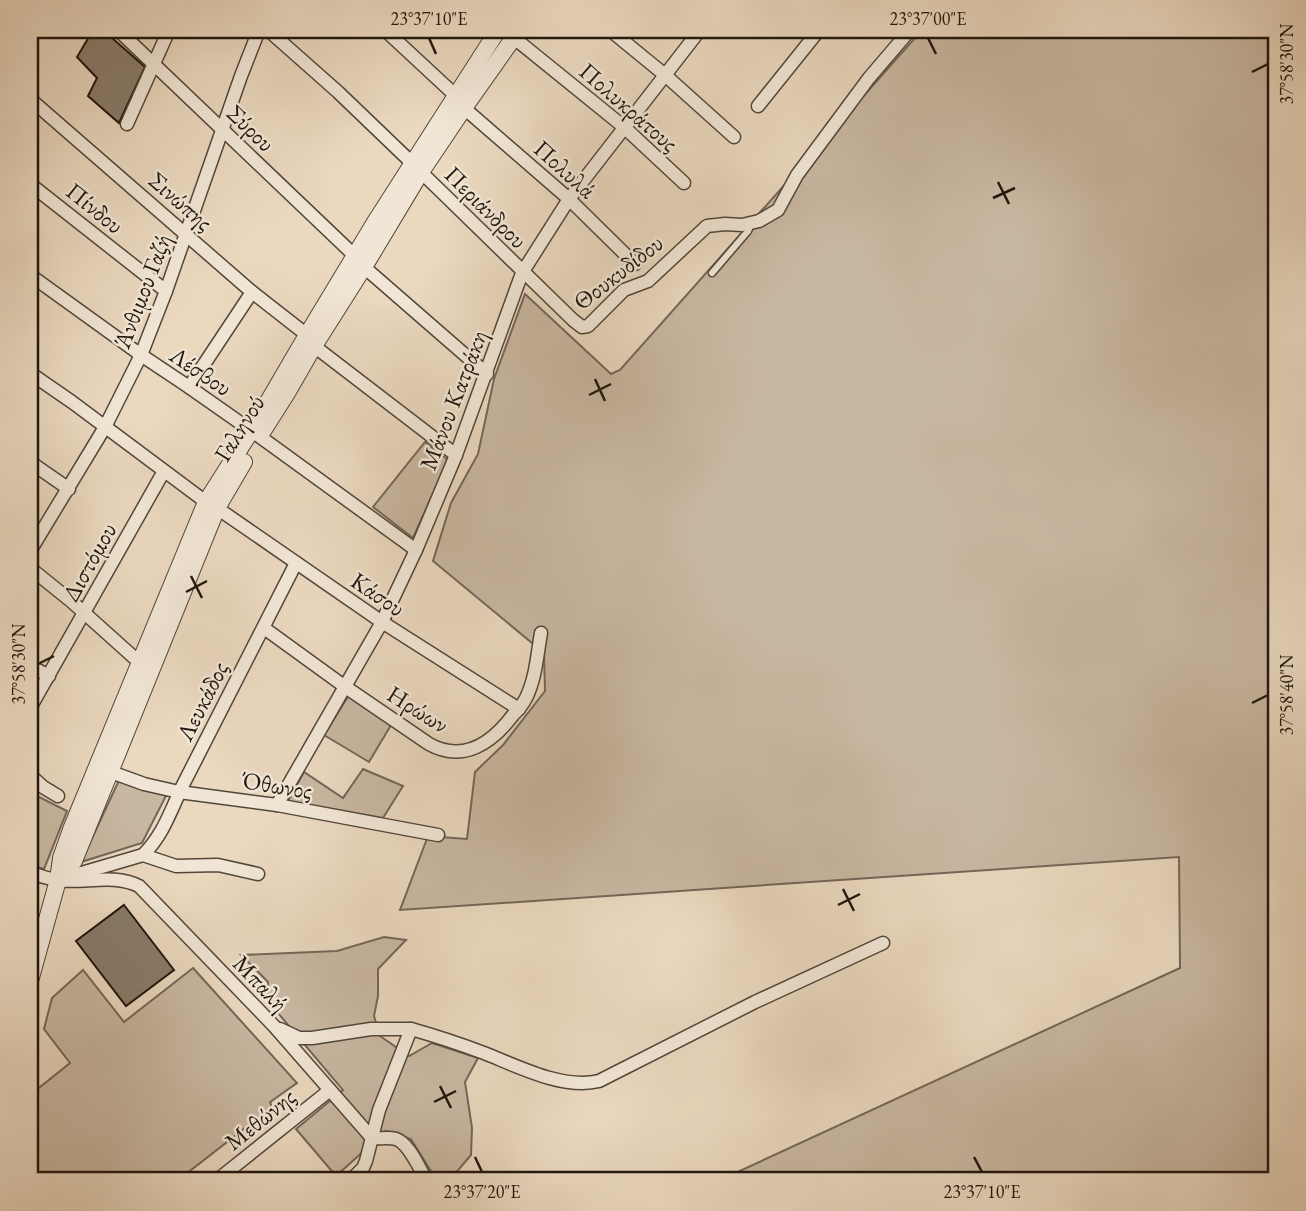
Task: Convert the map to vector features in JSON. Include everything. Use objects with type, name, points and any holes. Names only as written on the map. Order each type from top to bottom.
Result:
[{"type":"street","name":"Σύρου","points":[[118,30],[360,261],[487,373]]},
{"type":"street","points":[[127,124],[169,30]]},
{"type":"street","name":"Άνθιμου Γαζή","points":[[30,551],[105,427],[141,355],[259,30]]},
{"type":"street","name":"Περιάνδρου","points":[[268,30],[338,92],[522,273]]},
{"type":"street","name":"Πολυλά","points":[[384,30],[635,264]]},
{"type":"street","name":"Γαληνού","points":[[30,981],[58,880],[61,858],[72,827],[139,662],[212,505],[255,434],[287,393],[310,340],[459,101],[498,30]]},
{"type":"street","points":[[610,30],[734,136]]},
{"type":"street","name":"Μάνου Κατράκη","points":[[277,806],[382,622],[416,550],[456,455],[522,273],[569,200],[699,30]]},
{"type":"street","points":[[758,106],[818,30]]},
{"type":"street","points":[[752,223],[778,210],[797,175],[869,78],[911,30]]},
{"type":"street","name":"Γαληνού","points":[[459,101],[513,33]]},
{"type":"street","name":"Πολυκράτους","points":[[513,33],[624,127],[684,183]]},
{"type":"street","name":"Σινώπης","points":[[30,99],[252,292],[456,455]]},
{"type":"street","name":"Πίνδου","points":[[30,184],[166,291]]},
{"type":"street","name":"Θουκυδίδου","points":[[522,273],[573,320],[582,327],[588,327],[624,290],[648,281],[707,226],[752,223]]},
{"type":"street","name":"Λέσβου","points":[[30,275],[416,550]]},
{"type":"street","points":[[189,387],[252,292]]},
{"type":"street","name":"Κάσου","points":[[30,373],[296,563],[382,622],[519,709]]},
{"type":"street","points":[[30,462],[69,489]]},
{"type":"street","name":"Διστόμου","points":[[30,708],[164,471]]},
{"type":"street","name":"Γαληνού","points":[[58,880],[74,861],[111,772],[212,505]]},
{"type":"street","name":"Λευκάδος","points":[[143,855],[156,843],[165,826],[179,792],[296,563]]},
{"type":"street","points":[[30,568],[139,662]]},
{"type":"street","name":"Ηρώων","points":[[264,628],[429,744],[439,750],[451,752],[460,752],[491,739],[519,709],[530,689],[541,634]]},
{"type":"street","points":[[30,666],[49,676]]},
{"type":"street","name":"Όθωνος","points":[[111,772],[144,784],[179,792],[277,806],[438,835]]},
{"type":"street","points":[[30,775],[43,788],[58,796]]},
{"type":"street","points":[[58,880],[143,855],[176,866],[218,864],[258,874]]},
{"type":"street","name":"Μπαλή","points":[[30,873],[58,880],[129,881],[139,886],[274,1026],[372,1138]]},
{"type":"street","points":[[274,1026],[299,1038],[371,1029],[411,1029],[449,1040],[551,1078],[575,1084],[590,1083],[883,943]]},
{"type":"street","points":[[350,1181],[363,1168],[379,1110],[411,1029]]},
{"type":"street","name":"Μεθώνης","points":[[216,1181],[330,1090]]},
{"type":"street","points":[[372,1138],[396,1139],[403,1143],[427,1181]]},
{"type":"lane","points":[[712,273],[752,223]]},
{"type":"shaded area","points":[[922,30],[1276,30],[1276,1181],[718,1181],[1180,968],[1179,857],[400,910],[428,836],[467,839],[475,772],[503,745],[545,691],[544,653],[433,561],[451,503],[478,454],[494,379],[525,294],[611,374],[620,370]]},
{"type":"shaded area","points":[[425,442],[448,460],[413,538],[373,507]]},
{"type":"shaded area","points":[[349,695],[391,725],[369,762],[324,735]]},
{"type":"shaded area","points":[[363,769],[403,786],[383,818],[288,801],[304,772],[343,798]]},
{"type":"shaded area","points":[[121,776],[171,786],[142,843],[81,862]]},
{"type":"shaded area","points":[[30,789],[37,796],[67,811],[44,869],[30,865]]},
{"type":"shaded area","points":[[384,937],[406,940],[378,969],[378,996],[374,1016],[380,1036],[409,1056],[432,1043],[478,1058],[465,1082],[472,1128],[471,1155],[449,1181],[437,1181],[411,1139],[386,1131],[336,1176],[296,1129],[343,1090],[267,1000],[268,982],[241,955],[337,951]]},
{"type":"shaded area","points":[[193,968],[297,1083],[270,1102],[272,1107],[177,1181],[30,1181],[30,1095],[70,1063],[44,1029],[52,998],[83,970],[124,1022]]},
{"type":"building","points":[[93,30],[103,30],[145,67],[119,123],[88,96],[97,78],[77,57]]},
{"type":"building","points":[[124,905],[174,970],[126,1006],[76,941]]}]
